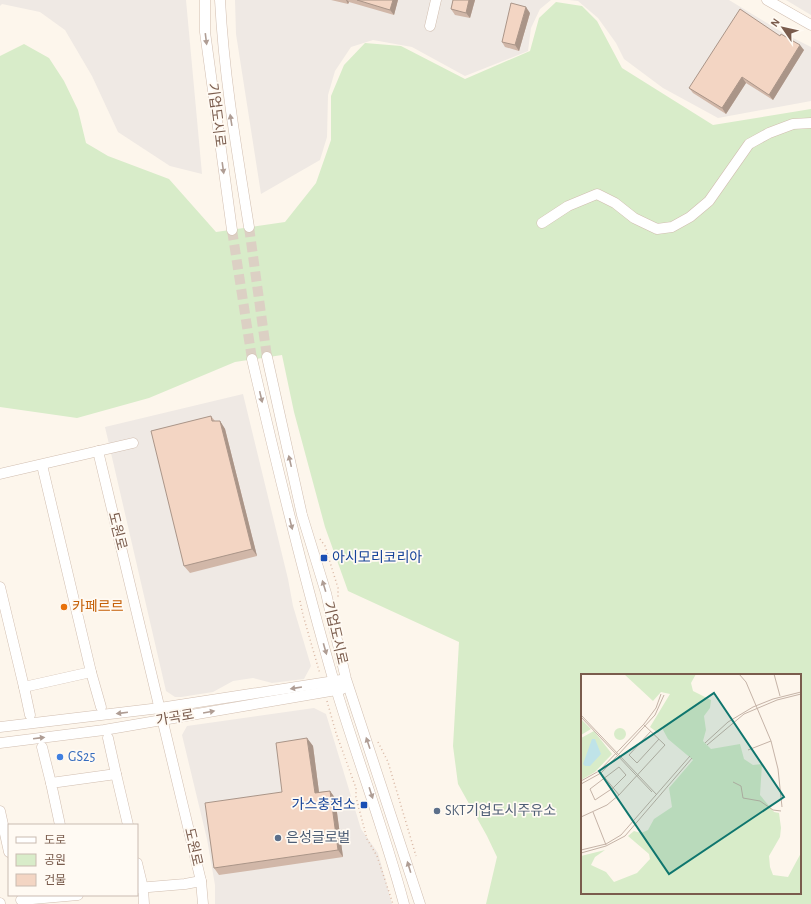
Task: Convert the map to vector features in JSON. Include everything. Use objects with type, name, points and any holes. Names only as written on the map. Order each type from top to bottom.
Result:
[{"type":"street","name":"기업도시로","points":[[205,0],[205,32],[232,230]]},
{"type":"street","name":"기업도시로","points":[[220,0],[221,31],[230,114],[249,227]]},
{"type":"street","points":[[430,26],[436,0]]},
{"type":"street","points":[[767,0],[811,25]]},
{"type":"street","points":[[542,223],[568,206],[597,194],[615,203],[634,218],[657,229],[672,227],[690,217],[709,201],[749,144],[770,133],[793,124],[811,123]]},
{"type":"street","name":"기업도시로","points":[[267,357],[302,515],[326,593],[348,683],[420,904]]},
{"type":"street","name":"기업도시로","points":[[252,359],[297,548],[336,686],[375,806],[404,904]]},
{"type":"street","points":[[0,474],[133,443]]},
{"type":"street","name":"도원로","points":[[98,451],[201,881],[203,904]]},
{"type":"street","points":[[42,465],[91,672],[101,708]]},
{"type":"street","points":[[0,587],[30,715]]},
{"type":"street","points":[[24,687],[91,672]]},
{"type":"street","name":"가곡로","points":[[0,742],[104,730],[163,720],[348,683]]},
{"type":"street","name":"가곡로","points":[[0,727],[336,686]]},
{"type":"street","points":[[108,738],[128,824]]},
{"type":"street","points":[[42,747],[60,824]]},
{"type":"street","points":[[51,783],[116,774]]},
{"type":"street","points":[[0,811],[8,847]]},
{"type":"street","points":[[138,871],[144,904]]},
{"type":"street","points":[[140,888],[201,881]]},
{"type":"street","points":[[20,900],[72,897]]},
{"type":"path","points":[[316,534],[325,546],[338,588],[337,600]]},
{"type":"path","points":[[328,704],[336,733],[356,788],[356,797],[367,839],[377,856],[393,904]]},
{"type":"path","points":[[377,741],[388,762],[417,861]]},
{"type":"shaded area","points":[[0,0],[186,0],[202,174],[170,166],[118,132],[92,76],[65,30],[40,12],[2,4],[0,6]]},
{"type":"shaded area","points":[[235,0],[551,0],[540,9],[531,28],[528,51],[465,76],[412,47],[373,40],[351,47],[335,71],[328,95],[327,137],[320,160],[261,194],[236,34]]},
{"type":"shaded area","points":[[569,0],[729,0],[785,34],[811,47],[811,101],[718,118],[663,88],[624,59],[616,43],[598,18],[578,1]]},
{"type":"shaded area","points":[[786,0],[811,0],[811,15]]},
{"type":"shaded area","points":[[243,394],[288,579],[293,606],[311,666],[304,679],[272,683],[253,678],[233,681],[213,692],[175,697],[166,691],[105,427]]},
{"type":"shaded area","points":[[314,708],[326,714],[361,829],[378,853],[392,904],[215,904],[215,885],[207,839],[182,735],[187,726]]},
{"type":"green space","points":[[556,2],[582,6],[597,21],[622,68],[713,125],[811,109],[811,904],[486,904],[497,857],[458,784],[453,746],[459,642],[348,591],[325,527],[294,412],[282,355],[235,362],[149,398],[77,418],[0,407],[0,56],[24,44],[49,58],[64,81],[78,110],[86,143],[108,156],[169,179],[216,232],[285,222],[316,183],[331,140],[331,96],[344,65],[365,43],[401,46],[465,79],[530,51],[539,18]]},
{"type":"building","points":[[357,0],[393,0],[390,10]]},
{"type":"building","points":[[453,0],[469,0],[466,13],[451,9]]},
{"type":"building","points":[[511,3],[526,7],[515,45],[502,42]]},
{"type":"building","points":[[740,9],[780,36],[781,34],[800,45],[769,95],[742,77],[722,108],[689,88]]},
{"type":"building","points":[[211,416],[212,421],[220,421],[252,549],[184,566],[151,431]]},
{"type":"building","points":[[307,738],[315,793],[330,791],[338,850],[214,868],[205,803],[282,792],[276,743]]},
{"type":"tunnel","points":[[249,227],[267,357]]},
{"type":"tunnel","points":[[232,230],[252,359]]},
{"type":"place","name":"아시모리코리아","points":[[324,558]]},
{"type":"place","name":"카페르르","points":[[64,607]]},
{"type":"place","name":"GS25","points":[[60,757]]},
{"type":"place","name":"가스충전소","points":[[364,805]]},
{"type":"place","name":"SKT기업도시주유소","points":[[437,811]]},
{"type":"place","name":"은성글로벌","points":[[278,838]]}]
